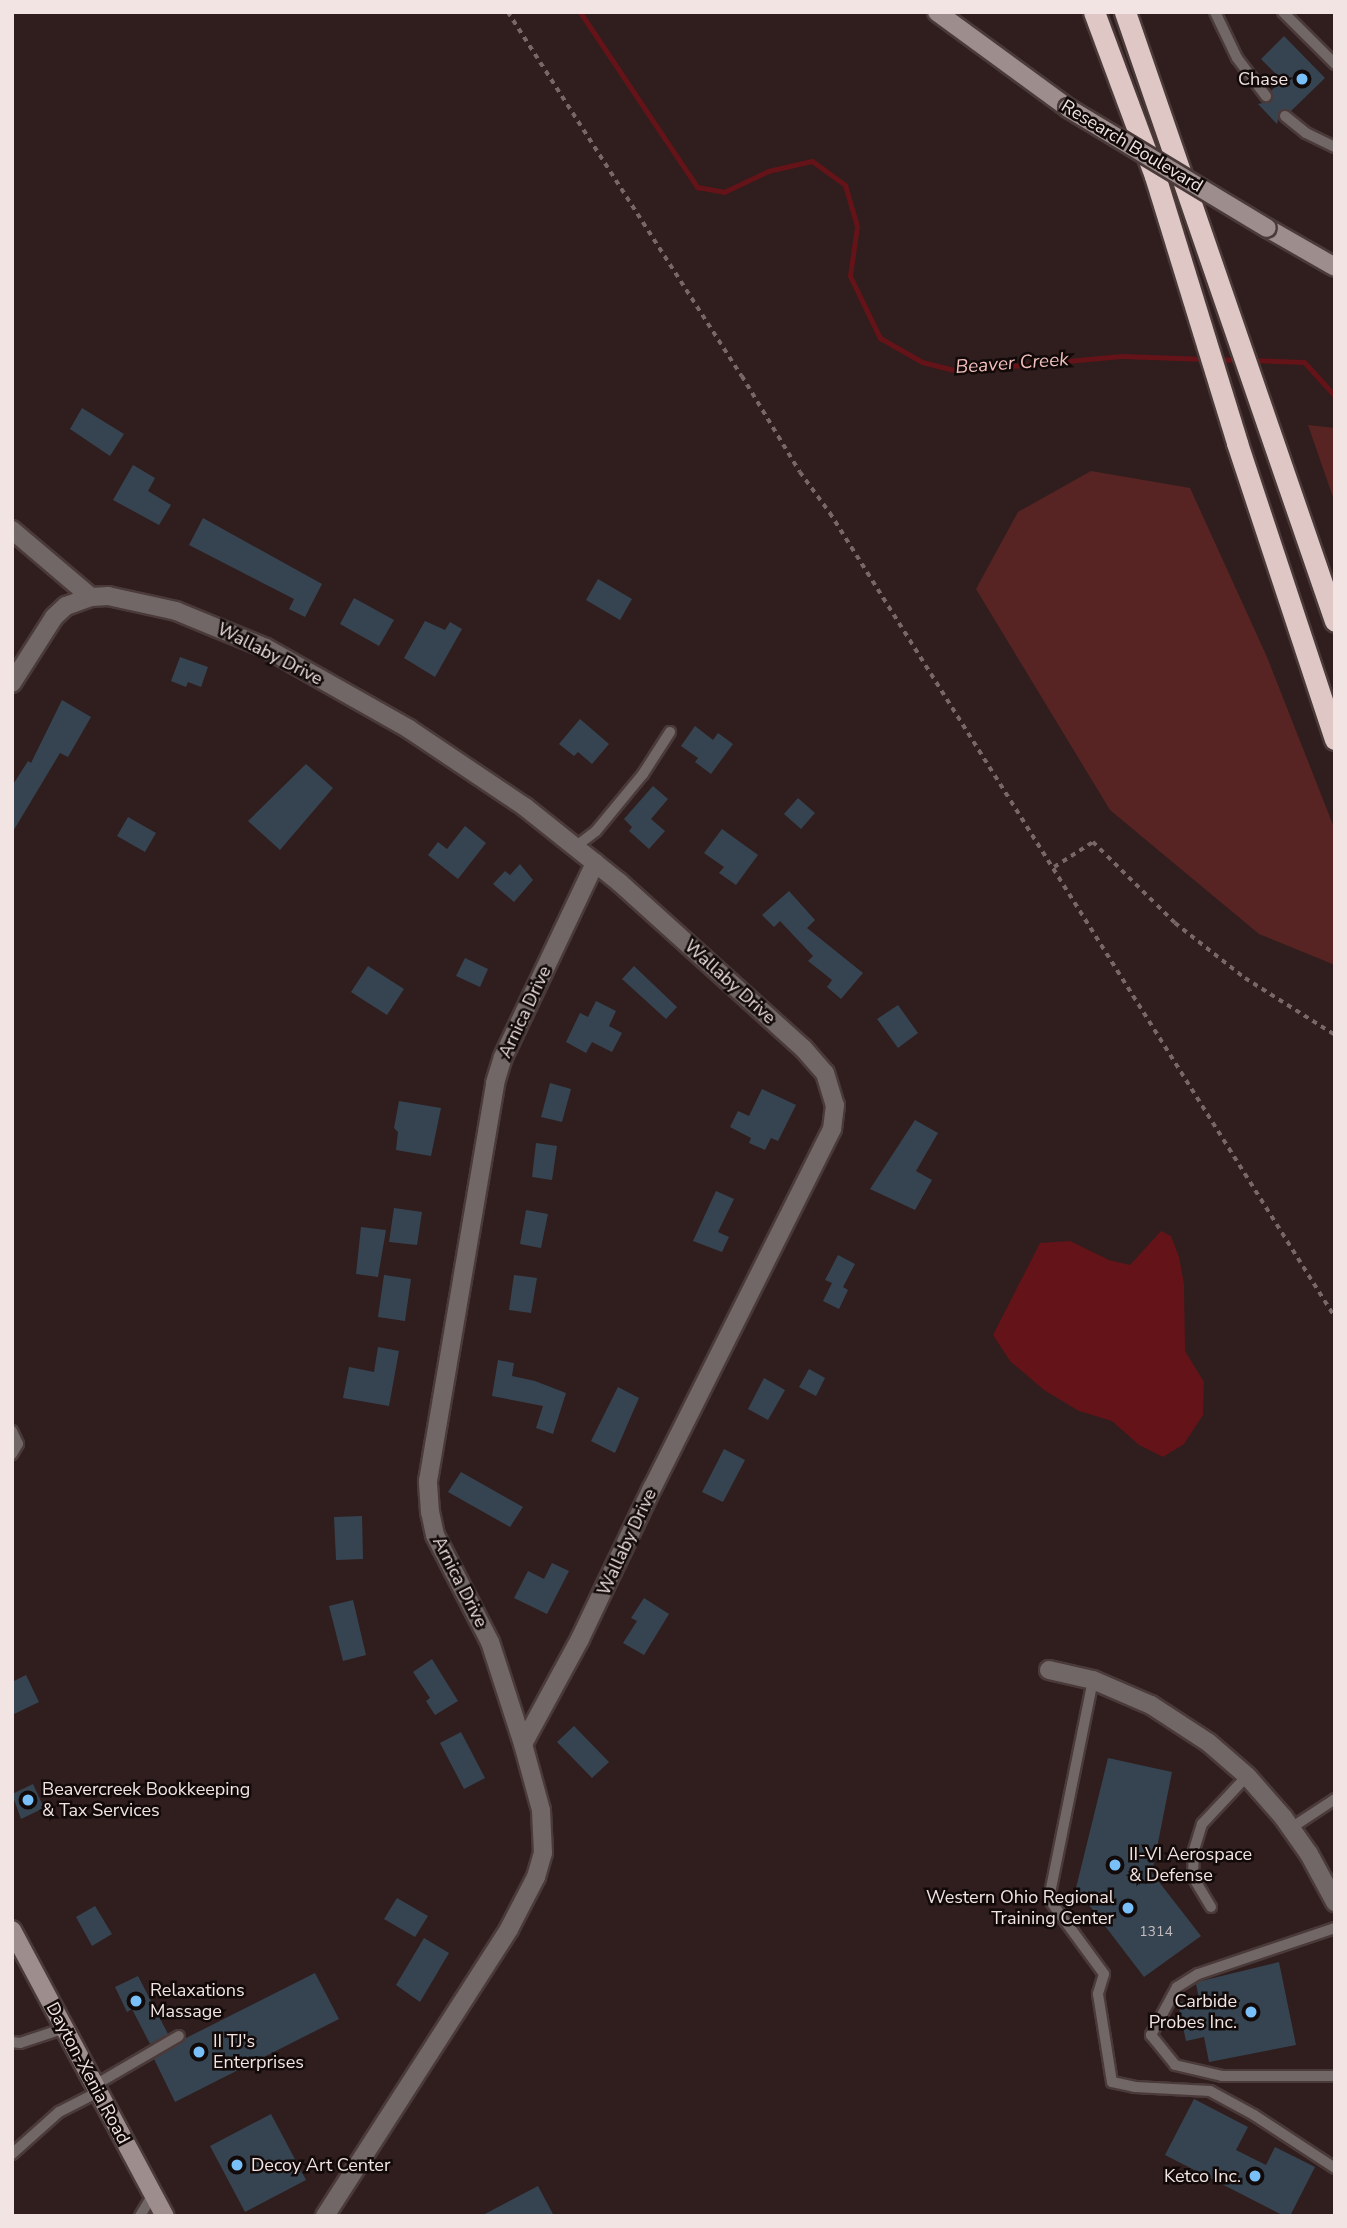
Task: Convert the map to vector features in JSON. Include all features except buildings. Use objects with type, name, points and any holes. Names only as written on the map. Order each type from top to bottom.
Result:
[{"type":"highway","points":[[1094,12],[1155,176],[1237,443],[1335,739]]},
{"type":"highway","points":[[1125,12],[1335,621]]},
{"type":"main road","name":"Research Boulevard","points":[[937,12],[1068,108],[1335,267]]},
{"type":"main road","name":"Dayton-Xenia Road","points":[[12,1930],[164,2216]]},
{"type":"street","points":[[12,530],[91,597]]},
{"type":"street","name":"Wallaby Drive","points":[[12,683],[54,617],[66,606],[91,597],[108,596],[176,611],[266,648],[468,767],[575,847],[803,1048],[828,1080],[835,1114],[832,1129],[658,1475],[580,1639],[523,1744]]},
{"type":"street","name":"Arnica Drive","points":[[325,2216],[509,1929],[536,1877],[544,1841],[538,1794],[490,1642],[435,1535],[429,1512],[429,1480],[495,1083],[503,1057],[595,863]]},
{"type":"street","points":[[1049,1670],[1093,1680],[1173,1717],[1247,1776],[1291,1828],[1309,1854],[1335,1902]]},
{"type":"lane","points":[[1215,12],[1237,58],[1266,96]]},
{"type":"lane","points":[[1283,12],[1335,64]]},
{"type":"lane","points":[[1285,116],[1324,144],[1335,147]]},
{"type":"lane","points":[[575,847],[596,831],[643,774],[670,732]]},
{"type":"lane","points":[[12,1431],[18,1444],[12,1454]]},
{"type":"lane","points":[[1093,1680],[1049,1899],[1104,1974],[1098,1994],[1112,2082],[1135,2087],[1210,2091],[1254,2115],[1335,2168]]},
{"type":"lane","points":[[1211,1907],[1193,1877],[1194,1850],[1202,1825],[1247,1776]]},
{"type":"lane","points":[[1291,1828],[1335,1799]]},
{"type":"lane","points":[[1335,1928],[1198,1974],[1177,1987],[1151,2035],[1175,2065],[1222,2076],[1335,2076]]},
{"type":"lane","points":[[12,2042],[20,2043],[65,2028]]},
{"type":"lane","points":[[12,2154],[59,2112],[179,2036]]},
{"type":"lane","points":[[140,2216],[153,2194]]},
{"type":"path","points":[[508,12],[1054,867],[1335,1317]]},
{"type":"path","points":[[1054,867],[1093,842],[1175,923],[1245,978],[1335,1035]]},
{"type":"shaded area","points":[[1308,425],[1335,428],[1335,503]]},
{"type":"shaded area","points":[[1091,471],[1190,488],[1267,657],[1335,830],[1335,965],[1259,934],[1110,810],[976,589],[1018,512]]},
{"type":"shaded area","points":[[1161,1231],[1171,1236],[1179,1257],[1184,1284],[1185,1351],[1204,1382],[1203,1415],[1184,1444],[1163,1457],[1139,1445],[1112,1421],[1079,1411],[1044,1390],[1010,1361],[993,1335],[1040,1243],[1070,1241],[1109,1260],[1130,1265]]},
{"type":"waterway","name":"Beaver Creek","points":[[580,12],[697,187],[724,192],[768,171],[812,161],[845,185],[857,226],[850,276],[880,338],[922,362],[957,371],[1121,356],[1207,359]]},
{"type":"waterway","name":"Beaver Creek","points":[[1217,359],[1238,360]]},
{"type":"waterway","name":"Beaver Creek","points":[[1252,360],[1304,362],[1335,396]]},
{"type":"place","name":"Chase","points":[[1302,79]]},
{"type":"place","name":"Beavercreek Bookkeeping & Tax Services","points":[[28,1800]]},
{"type":"place","name":"II-VI Aerospace & Defense","points":[[1115,1865]]},
{"type":"place","name":"Western Ohio Regional Training Center","points":[[1128,1908]]},
{"type":"place","name":"Relaxations Massage","points":[[136,2001]]},
{"type":"place","name":"Carbide Probes Inc.","points":[[1251,2012]]},
{"type":"place","name":"II TJ's Enterprises","points":[[199,2052]]},
{"type":"place","name":"Decoy Art Center","points":[[237,2165]]},
{"type":"place","name":"Ketco Inc.","points":[[1255,2176]]}]
